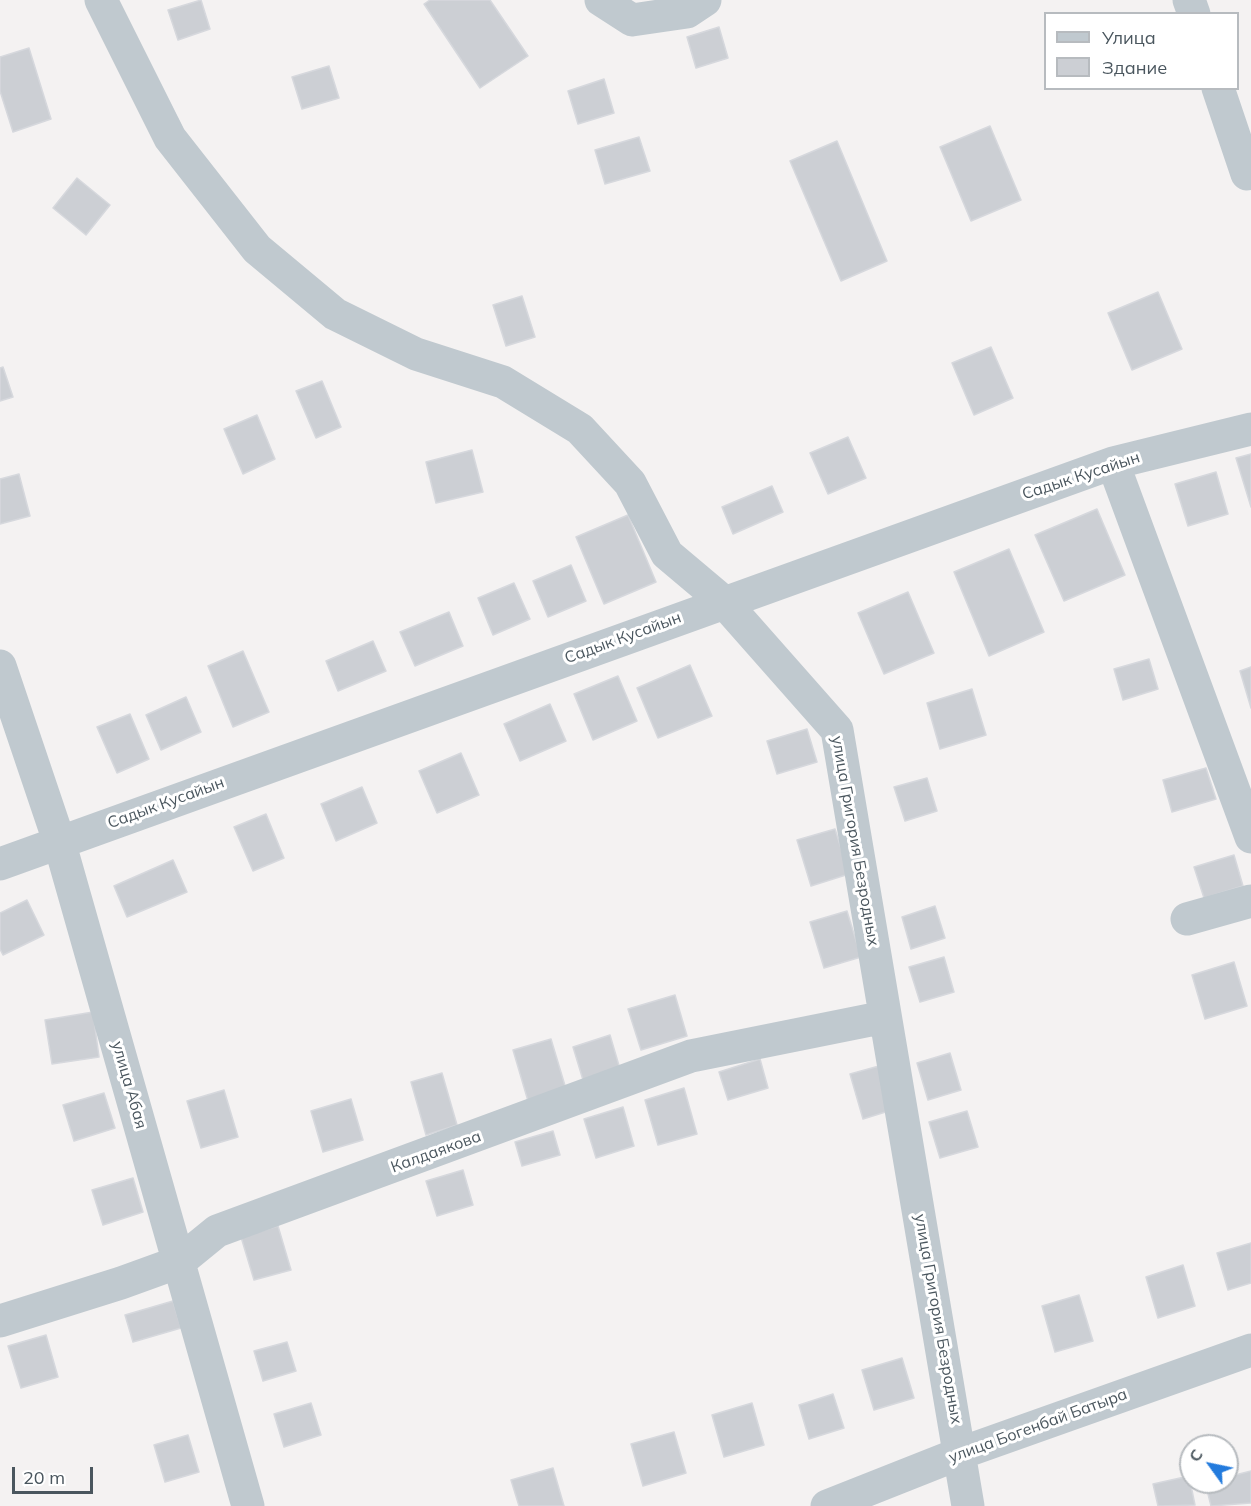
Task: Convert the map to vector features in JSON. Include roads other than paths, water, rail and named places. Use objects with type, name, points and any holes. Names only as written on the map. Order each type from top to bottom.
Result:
[{"type":"street","name":"улица Григория Безродных","points":[[101,0],[170,138],[257,249],[335,314],[416,354],[503,382],[580,429],[630,483],[667,554],[724,602],[837,730],[962,1453],[968,1506]]},
{"type":"street","points":[[601,0],[632,20],[687,12],[705,0]]},
{"type":"street","points":[[1219,90],[1247,174]]},
{"type":"street","name":"Садык Кусайын","points":[[0,864],[1113,463],[1251,429]]},
{"type":"street","points":[[1113,463],[1251,837]]},
{"type":"street","name":"улица Абая","points":[[0,666],[59,841],[248,1506]]},
{"type":"street","points":[[1187,919],[1251,901]]},
{"type":"street","name":"Калдаякова","points":[[0,1321],[179,1262],[217,1231],[691,1056],[885,1017]]},
{"type":"street","name":"улица Богенбай Батыра","points":[[827,1506],[962,1453],[1251,1350]]}]
